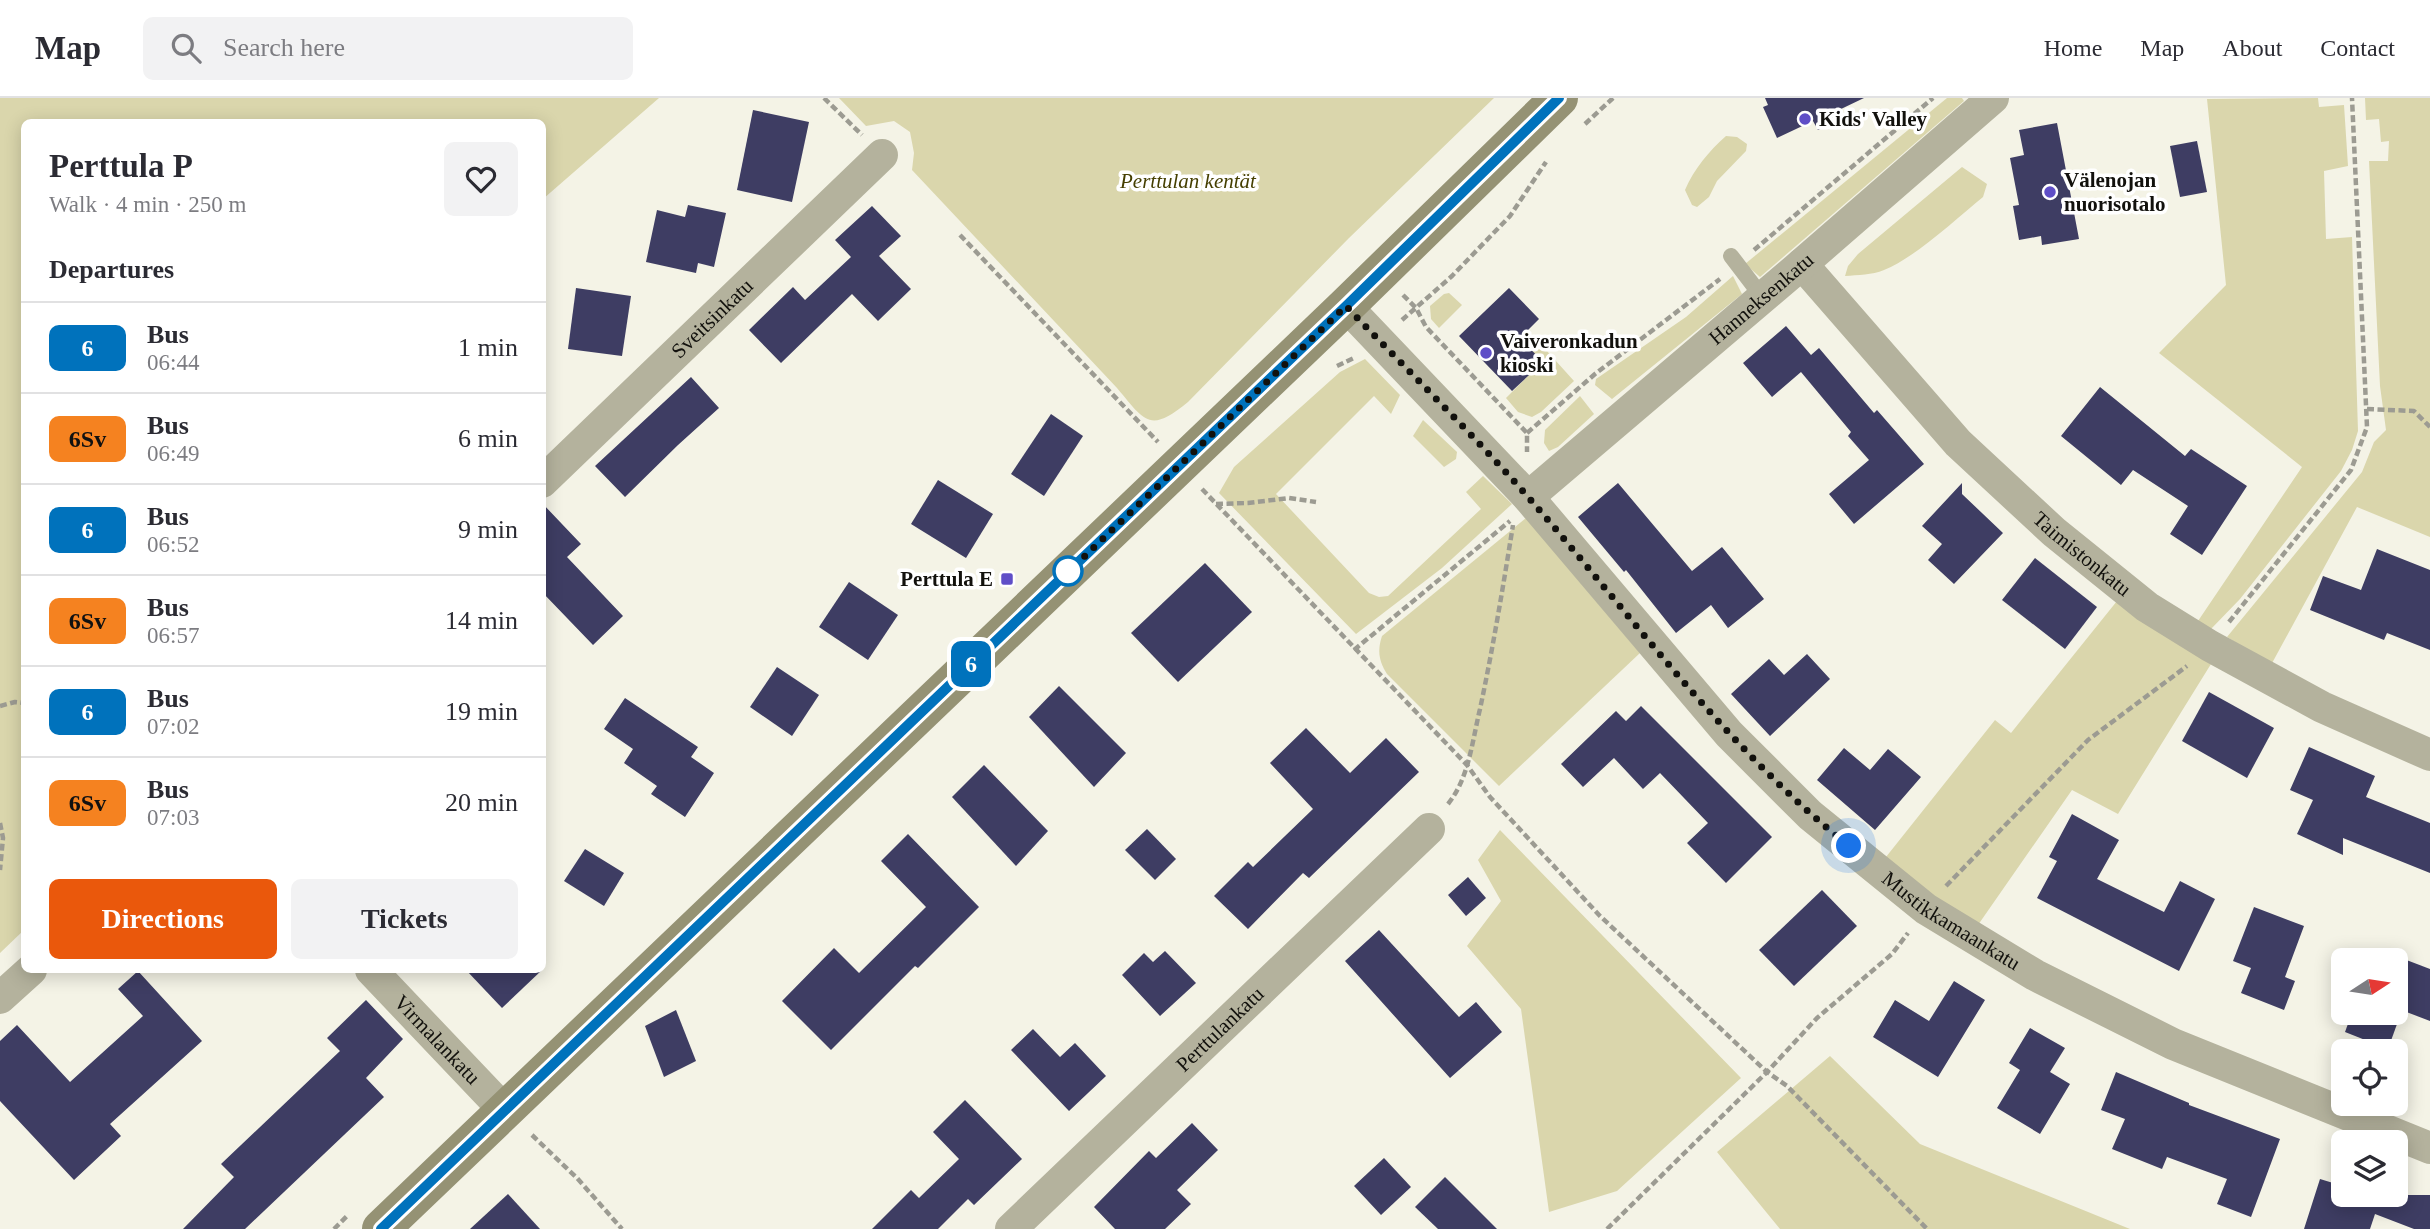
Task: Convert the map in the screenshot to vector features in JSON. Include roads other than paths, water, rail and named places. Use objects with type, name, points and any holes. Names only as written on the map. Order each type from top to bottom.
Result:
[{"type":"main road","points":[[381,1229],[1346,306],[1559,98]]},
{"type":"street","name":"Hanneksenkatu","points":[[1521,507],[1993,98]]},
{"type":"street","name":"Sveitsinkatu","points":[[546,478],[882,155]]},
{"type":"street","name":"Taimistonkatu","points":[[1802,264],[1958,443],[2075,549],[2147,607],[2210,646],[2322,707],[2430,755]]},
{"type":"street","name":"Mustikkamaankatu","points":[[1346,306],[1521,507],[1729,734],[1810,815],[1926,909],[2035,975],[2173,1044],[2430,1148]]},
{"type":"street","name":"Perttulankatu","points":[[1011,1229],[1429,829]]},
{"type":"street","points":[[0,998],[28,973]]},
{"type":"street","name":"Virmalankatu","points":[[374,973],[504,1110]]},
{"type":"lane","points":[[1734,260],[1763,298]]},
{"type":"place","name":"Kids' Valley","points":[[1805,119]]},
{"type":"place","name":"Välenojan nuorisotalo","points":[[2050,192]]},
{"type":"place","name":"Vaiveronkadun kioski","points":[[1486,353]]},
{"type":"place","name":"Perttula E","points":[[1007,579]]},
{"type":"park label","name":"Perttulan kentät","points":[[1188,181]]}]
